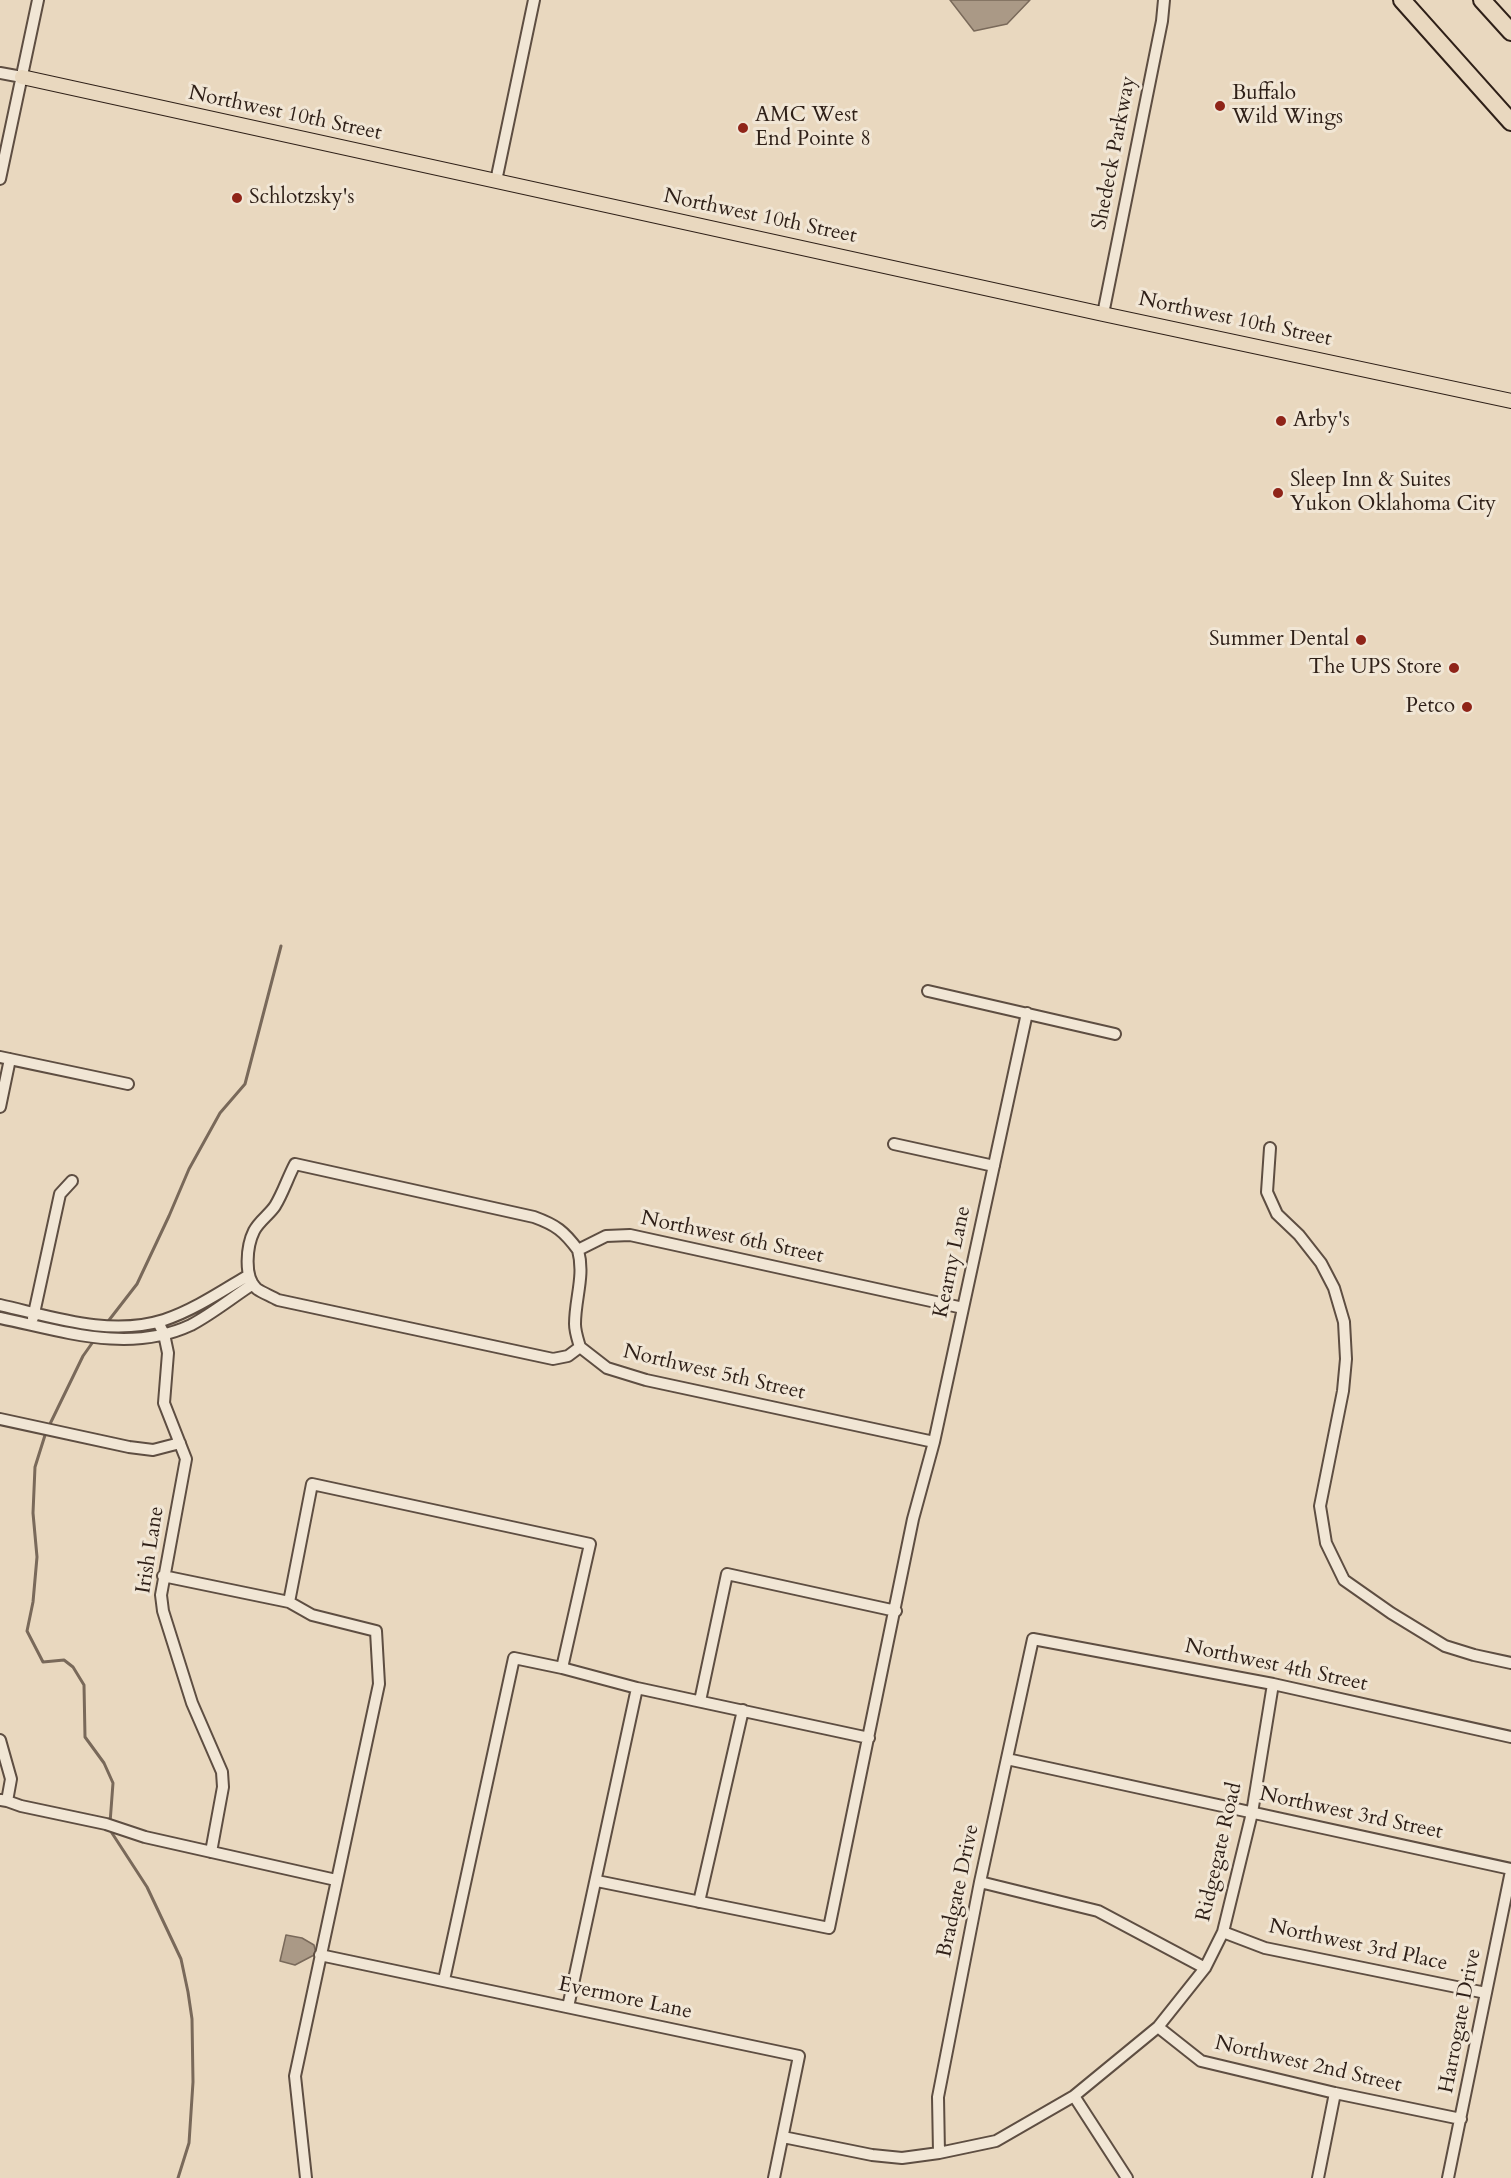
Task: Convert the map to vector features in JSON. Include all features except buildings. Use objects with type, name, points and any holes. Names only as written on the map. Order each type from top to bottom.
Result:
[{"type":"highway","points":[[1402,0],[1511,122]]},
{"type":"highway","points":[[1482,0],[1511,32]]},
{"type":"main road","name":"Northwest 10th Street","points":[[22,77],[1511,401]]},
{"type":"street","points":[[0,179],[38,0]]},
{"type":"street","points":[[496,181],[534,0]]},
{"type":"street","name":"Shedeck Parkway","points":[[1103,314],[1162,21],[1164,0]]},
{"type":"street","name":"Northwest 10th Street","points":[[0,73],[22,77]]},
{"type":"street","points":[[928,991],[1115,1035]]},
{"type":"street","name":"Kearny Lane","points":[[699,1902],[829,1928],[896,1611],[913,1519],[934,1442],[1027,1013]]},
{"type":"street","points":[[0,1107],[5,1058],[128,1084]]},
{"type":"street","points":[[894,1144],[994,1166]]},
{"type":"street","points":[[1270,1148],[1267,1192],[1277,1214],[1299,1235],[1321,1263],[1334,1288],[1344,1322],[1346,1359],[1343,1391],[1320,1506],[1326,1543],[1344,1580],[1391,1613],[1445,1646],[1511,1663]]},
{"type":"street","points":[[295,1164],[534,1217],[554,1224],[567,1235],[578,1250],[582,1263],[582,1280],[575,1327],[580,1347],[568,1356],[553,1359],[278,1300],[258,1289],[251,1280],[249,1250],[254,1231],[275,1206],[295,1164]]},
{"type":"street","points":[[32,1325],[60,1194],[72,1181]]},
{"type":"street","name":"Northwest 6th Street","points":[[578,1250],[606,1236],[630,1235],[963,1308]]},
{"type":"street","points":[[0,1305],[95,1326],[137,1327],[158,1322],[251,1280]]},
{"type":"street","points":[[0,1318],[116,1340],[147,1339],[191,1325],[251,1280]]},
{"type":"street","name":"Irish Lane","points":[[158,1322],[164,1334],[168,1353],[164,1403],[186,1459],[161,1595],[163,1611],[192,1702],[222,1772],[223,1787],[211,1852]]},
{"type":"street","name":"Northwest 5th Street","points":[[580,1347],[607,1368],[646,1380],[934,1442]]},
{"type":"street","points":[[0,1419],[153,1450],[180,1443]]},
{"type":"street","points":[[289,1602],[312,1484],[590,1544],[562,1668]]},
{"type":"street","points":[[700,1701],[727,1574],[896,1611]]},
{"type":"street","points":[[163,1576],[289,1602],[312,1615],[376,1631],[379,1684],[296,2076],[306,2178]]},
{"type":"street","name":"Northwest 4th Street","points":[[1033,1639],[1274,1684],[1511,1737]]},
{"type":"street","name":"Bradgate Drive","points":[[939,2153],[938,2097],[980,1882],[1033,1639]]},
{"type":"street","points":[[444,1980],[514,1658],[637,1688],[869,1738]]},
{"type":"street","name":"Ridgegate Road","points":[[783,2137],[872,2155],[902,2158],[996,2141],[1074,2096],[1158,2026],[1205,1968],[1223,1932],[1252,1813],[1274,1684]]},
{"type":"street","points":[[568,2007],[637,1688]]},
{"type":"street","points":[[597,1881],[699,1902],[743,1710]]},
{"type":"street","points":[[0,1740],[11,1779],[3,1800],[106,1824],[145,1837],[336,1880]]},
{"type":"street","name":"Northwest 3rd Street","points":[[1007,1759],[1511,1870]]},
{"type":"street","name":"Harrogate Drive","points":[[1448,2178],[1511,1870]]},
{"type":"street","points":[[980,1882],[1098,1911],[1205,1968]]},
{"type":"street","name":"Northwest 3rd Place","points":[[1223,1932],[1265,1948],[1486,1993]]},
{"type":"street","name":"Evermore Lane","points":[[320,1955],[799,2056],[774,2178]]},
{"type":"street","name":"Northwest 2nd Street","points":[[1158,2026],[1201,2061],[1335,2094],[1461,2118]]},
{"type":"street","points":[[1318,2178],[1335,2094]]},
{"type":"street","points":[[1074,2096],[1128,2178]]},
{"type":"shaded area","points":[[950,0],[1030,0],[1007,24],[974,31]]},
{"type":"shaded area","points":[[286,1935],[302,1938],[314,1945],[316,1954],[295,1965],[280,1961]]},
{"type":"waterway","points":[[106,1324],[137,1284],[189,1169],[220,1113],[245,1084],[281,946]]},
{"type":"waterway","points":[[49,1426],[83,1356],[95,1339]]},
{"type":"waterway","points":[[46,1432],[35,1467],[33,1513],[37,1557],[33,1602],[27,1631],[43,1662],[64,1660],[73,1667],[84,1685],[85,1737],[104,1763],[113,1783],[110,1823]]},
{"type":"waterway","points":[[110,1830],[147,1887],[181,1959],[188,1992],[192,2019],[193,2082],[189,2143],[178,2178]]},
{"type":"place","name":"Buffalo Wild Wings","points":[[1220,106]]},
{"type":"place","name":"AMC West End Pointe 8","points":[[743,128]]},
{"type":"place","name":"Schlotzsky's","points":[[237,198]]},
{"type":"place","name":"Arby's","points":[[1281,421]]},
{"type":"place","name":"Sleep Inn & Suites Yukon Oklahoma City","points":[[1278,493]]},
{"type":"place","name":"Summer Dental","points":[[1361,640]]},
{"type":"place","name":"The UPS Store","points":[[1454,668]]},
{"type":"place","name":"Petco","points":[[1467,707]]}]
